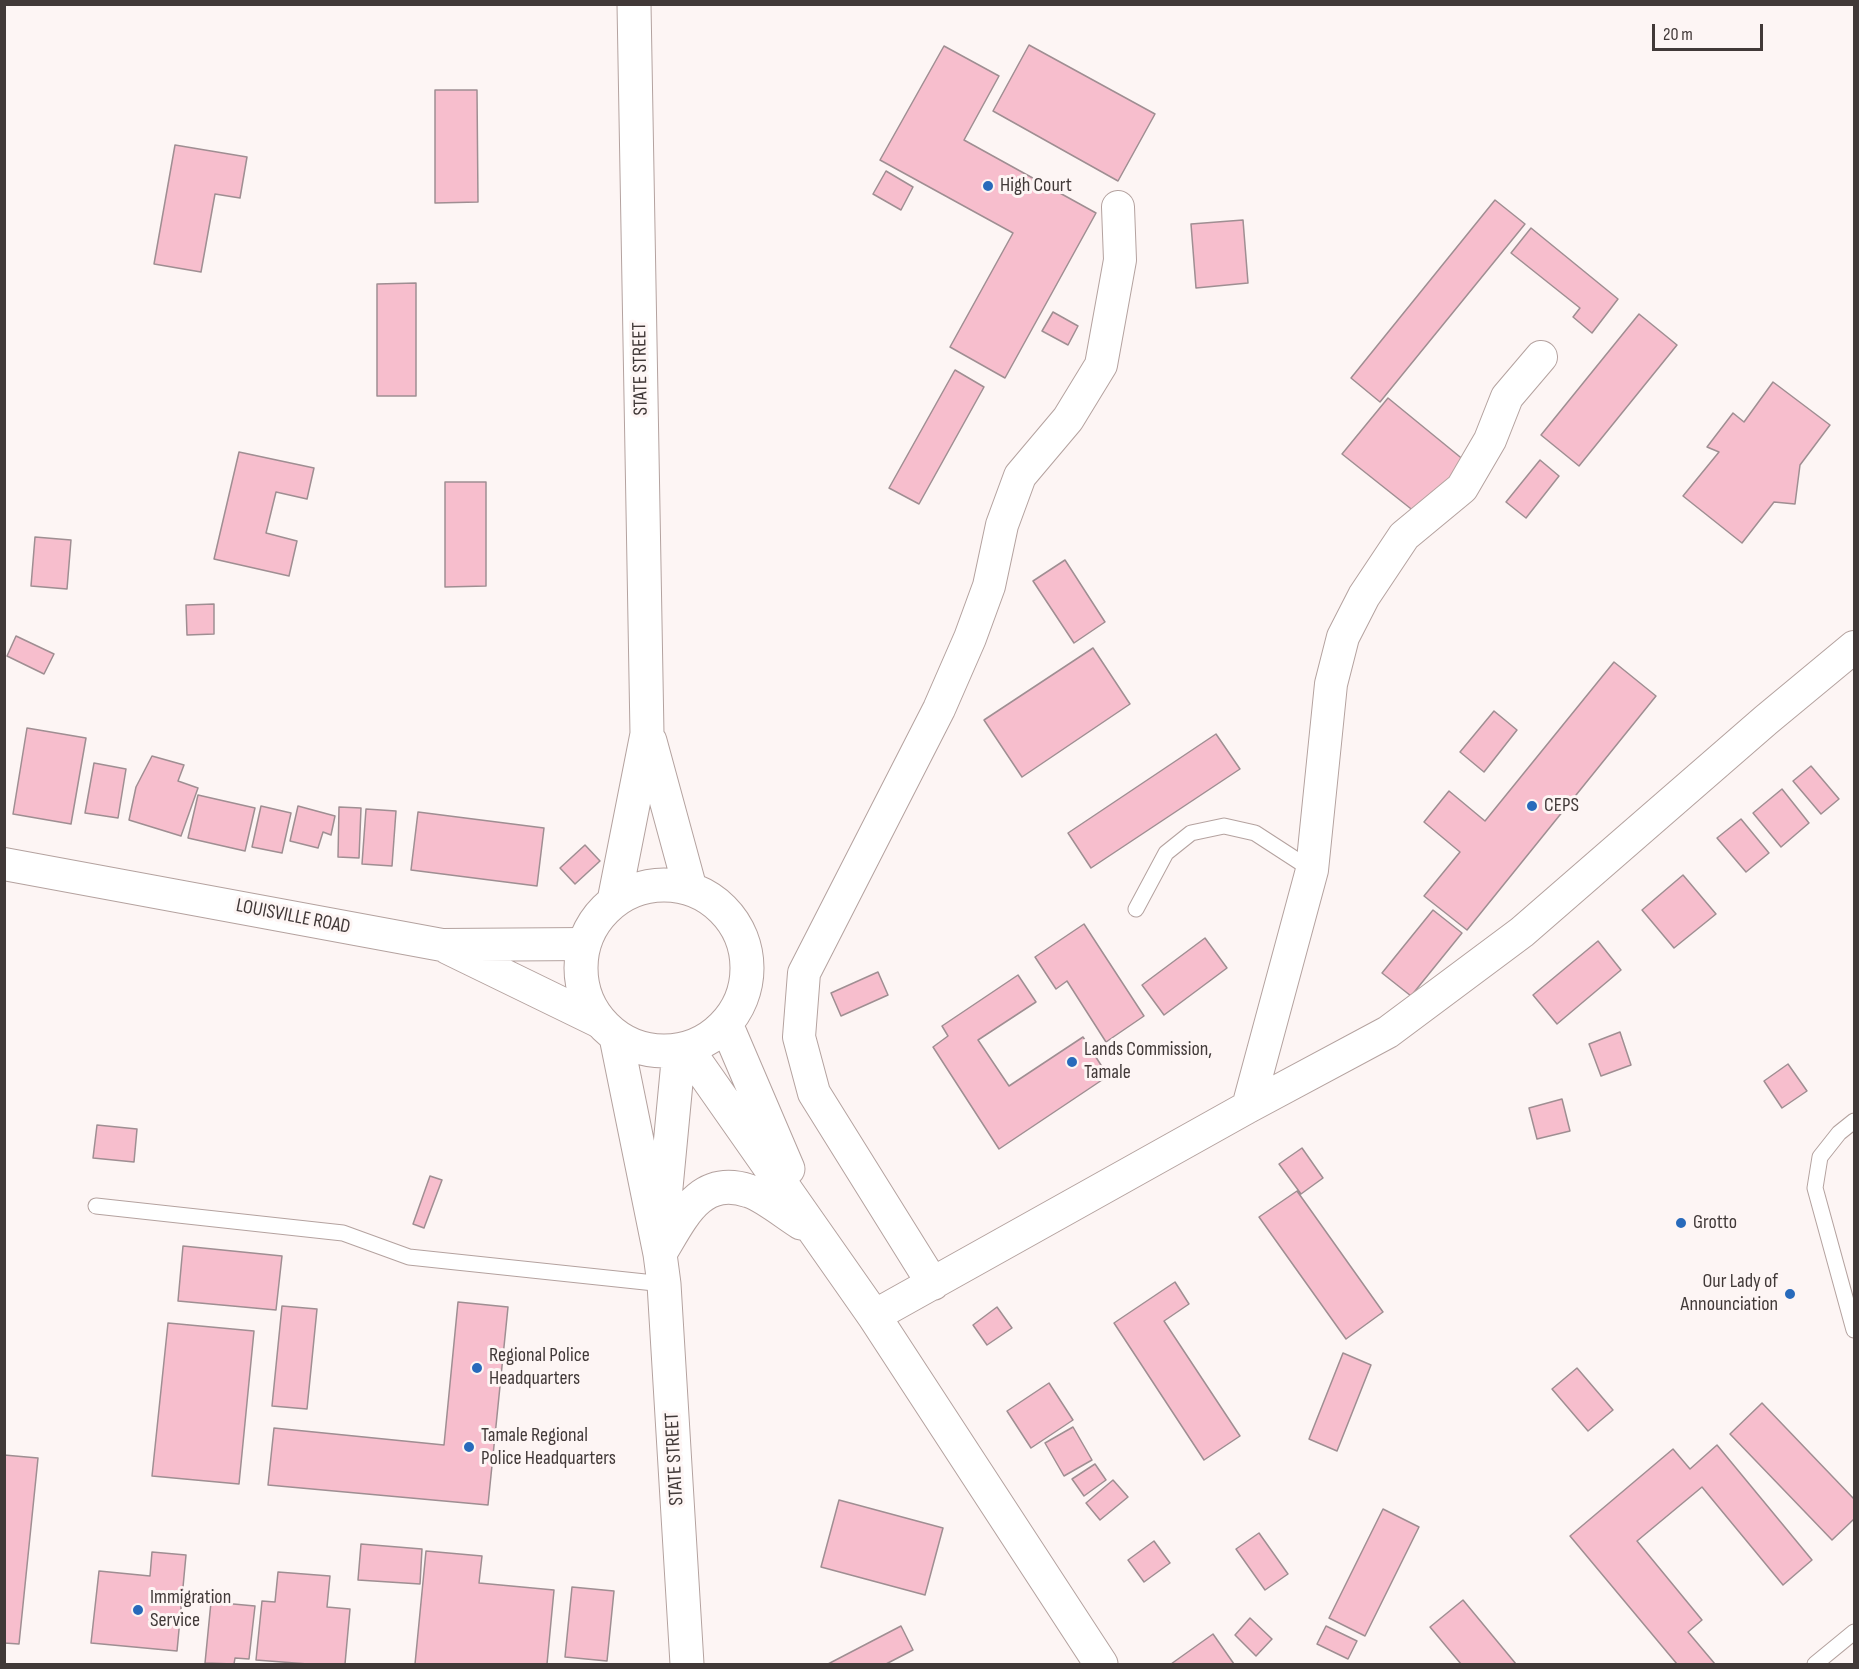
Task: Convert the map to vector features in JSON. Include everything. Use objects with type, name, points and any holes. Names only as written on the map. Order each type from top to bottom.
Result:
[{"type":"street","name":"STATE STREET","points":[[614,901],[648,734],[634,4]]},
{"type":"street","points":[[933,1284],[814,1093],[799,1037],[804,973],[939,709],[970,638],[989,586],[1002,525],[1020,476],[1068,419],[1101,365],[1120,260],[1118,207]]},
{"type":"street","points":[[1248,1107],[1312,870],[1331,684],[1343,637],[1364,596],[1404,536],[1462,488],[1490,440],[1507,397],[1541,357]]},
{"type":"street","points":[[874,1316],[1248,1107],[1388,1032],[1522,932],[1766,720],[1854,647]]},
{"type":"street","name":"STATE STREET","points":[[648,734],[690,888]]},
{"type":"street","name":"LOUISVILLE ROAD","points":[[4,864],[442,945],[584,944]]},
{"type":"street","points":[[442,945],[607,1029],[635,1048],[657,1052],[683,1050],[708,1039],[726,1024],[740,1004],[747,981],[747,958],[741,935],[729,915],[711,899],[690,888],[664,885],[638,888],[614,901],[596,920],[584,944],[580,971],[585,997],[607,1029]]},
{"type":"street","points":[[726,1024],[815,1232]]},
{"type":"street","name":"STATE STREET","points":[[607,1029],[662,1269]]},
{"type":"street","name":"STATE STREET","points":[[683,1050],[662,1269],[687,1665]]},
{"type":"street","points":[[683,1050],[874,1316],[1101,1665]]},
{"type":"street","points":[[662,1269],[682,1217],[703,1193],[724,1186],[751,1191],[815,1232]]},
{"type":"lane","points":[[1136,909],[1166,853],[1191,833],[1224,826],[1255,833],[1312,870]]},
{"type":"lane","points":[[1854,1121],[1839,1133],[1820,1157],[1815,1188],[1854,1330]]},
{"type":"lane","points":[[96,1206],[343,1233],[409,1257],[662,1269]]},
{"type":"lane","points":[[1815,1665],[1854,1632]]},
{"type":"building","points":[[1029,45],[1155,114],[1118,181],[993,111]]},
{"type":"building","name":"High Court","points":[[944,46],[999,76],[964,140],[1096,213],[1005,378],[950,347],[1013,233],[880,160]]},
{"type":"building","points":[[435,90],[477,90],[478,202],[435,203]]},
{"type":"building","points":[[175,145],[247,157],[240,198],[215,194],[201,272],[154,264]]},
{"type":"building","points":[[886,171],[913,187],[901,210],[873,194]]},
{"type":"building","points":[[1495,200],[1525,224],[1380,402],[1351,378]]},
{"type":"building","points":[[1243,220],[1248,283],[1196,288],[1191,224]]},
{"type":"building","points":[[1531,228],[1618,299],[1592,333],[1573,317],[1580,308],[1511,253]]},
{"type":"building","points":[[416,283],[416,396],[377,396],[377,284]]},
{"type":"building","points":[[1053,312],[1078,326],[1068,345],[1042,331]]},
{"type":"building","points":[[1639,314],[1677,345],[1579,466],[1541,435]]},
{"type":"building","points":[[955,370],[984,387],[919,504],[889,488]]},
{"type":"building","points":[[1773,382],[1830,425],[1800,465],[1795,504],[1774,502],[1742,543],[1683,496],[1719,452],[1707,447],[1733,413],[1744,422]]},
{"type":"building","points":[[1388,398],[1465,461],[1420,516],[1342,454]]},
{"type":"building","points":[[239,452],[314,468],[307,499],[276,492],[266,533],[297,541],[289,576],[214,559]]},
{"type":"building","points":[[1540,460],[1559,476],[1526,518],[1506,502]]},
{"type":"building","points":[[445,482],[486,482],[486,586],[445,587]]},
{"type":"building","points":[[35,537],[71,540],[67,589],[31,586]]},
{"type":"building","points":[[1065,560],[1105,622],[1074,643],[1033,581]]},
{"type":"building","points":[[214,604],[214,634],[187,635],[186,605]]},
{"type":"building","points":[[16,636],[54,654],[44,674],[7,656]]},
{"type":"building","points":[[1093,648],[1130,704],[1022,777],[984,720]]},
{"type":"building","name":"CEPS","points":[[1614,662],[1656,696],[1467,930],[1424,896],[1460,852],[1424,822],[1449,791],[1485,821]]},
{"type":"building","points":[[1494,711],[1517,730],[1484,772],[1460,752]]},
{"type":"building","points":[[27,728],[86,738],[71,824],[13,814]]},
{"type":"building","points":[[1216,734],[1240,769],[1091,868],[1068,833]]},
{"type":"building","points":[[152,756],[184,765],[178,781],[198,788],[181,836],[129,820],[136,787]]},
{"type":"building","points":[[94,763],[126,769],[118,818],[85,813]]},
{"type":"building","points":[[1811,766],[1839,799],[1821,814],[1793,781]]},
{"type":"building","points":[[1782,789],[1809,823],[1781,847],[1753,813]]},
{"type":"building","points":[[198,795],[255,808],[245,851],[188,838]]},
{"type":"building","points":[[261,806],[291,813],[282,853],[252,847]]},
{"type":"building","points":[[298,806],[335,816],[331,835],[323,832],[318,848],[290,841]]},
{"type":"building","points":[[339,807],[361,808],[359,858],[338,857]]},
{"type":"building","points":[[366,809],[396,811],[392,866],[362,864]]},
{"type":"building","points":[[418,812],[544,828],[537,886],[411,870]]},
{"type":"building","points":[[1741,819],[1769,853],[1746,872],[1717,838]]},
{"type":"building","points":[[585,845],[600,861],[575,884],[560,868]]},
{"type":"building","points":[[1683,875],[1716,914],[1674,948],[1642,910]]},
{"type":"building","points":[[1433,910],[1462,933],[1411,996],[1382,973]]},
{"type":"building","points":[[1084,924],[1144,1016],[1106,1042],[1067,981],[1056,989],[1035,957]]},
{"type":"building","points":[[1205,938],[1227,968],[1164,1015],[1142,985]]},
{"type":"building","points":[[1598,941],[1621,970],[1557,1024],[1533,995]]},
{"type":"building","points":[[878,972],[888,995],[841,1016],[831,993]]},
{"type":"building","name":"Lands Commission, Tamale","points":[[1018,975],[1036,1002],[978,1040],[1009,1086],[1083,1037],[1108,1076],[999,1149],[933,1047],[948,1036],[942,1026]]},
{"type":"building","points":[[1620,1032],[1631,1065],[1601,1076],[1589,1044]]},
{"type":"building","points":[[1788,1064],[1807,1091],[1782,1108],[1764,1081]]},
{"type":"building","points":[[1562,1099],[1570,1131],[1537,1139],[1529,1108]]},
{"type":"building","points":[[97,1125],[137,1129],[134,1162],[93,1158]]},
{"type":"building","points":[[1302,1148],[1323,1178],[1301,1194],[1279,1164]]},
{"type":"building","points":[[430,1176],[442,1180],[424,1228],[413,1224]]},
{"type":"building","points":[[1297,1191],[1383,1312],[1346,1339],[1259,1217]]},
{"type":"building","points":[[183,1246],[282,1256],[276,1310],[178,1301]]},
{"type":"building","points":[[1175,1282],[1189,1304],[1164,1321],[1240,1436],[1204,1460],[1114,1323]]},
{"type":"building","name":"Regional Police Headquarters","points":[[458,1302],[508,1307],[488,1505],[268,1485],[274,1428],[444,1445]]},
{"type":"building","points":[[282,1306],[317,1309],[307,1409],[272,1406]]},
{"type":"building","points":[[997,1307],[1012,1328],[987,1345],[973,1325]]},
{"type":"building","points":[[168,1323],[254,1331],[239,1484],[152,1476]]},
{"type":"building","points":[[1343,1353],[1371,1365],[1337,1451],[1309,1439]]},
{"type":"building","points":[[1577,1368],[1613,1410],[1588,1431],[1552,1389]]},
{"type":"building","points":[[1049,1383],[1073,1420],[1031,1448],[1007,1411]]},
{"type":"building","points":[[1762,1403],[1854,1499],[1854,1519],[1832,1540],[1730,1434]]},
{"type":"building","points":[[1073,1427],[1092,1460],[1064,1476],[1045,1443]]},
{"type":"building","points":[[1717,1445],[1812,1560],[1783,1585],[1702,1487],[1637,1541],[1702,1620],[1688,1632],[1715,1664],[1677,1664],[1570,1536],[1673,1449],[1690,1469]]},
{"type":"building","points":[[4,1455],[38,1458],[19,1644],[4,1643]]},
{"type":"building","points":[[1095,1464],[1106,1480],[1084,1496],[1072,1479]]},
{"type":"building","points":[[1113,1480],[1128,1497],[1100,1520],[1086,1503]]},
{"type":"building","points":[[839,1500],[943,1528],[925,1595],[821,1567]]},
{"type":"building","points":[[1383,1509],[1419,1527],[1365,1636],[1329,1618]]},
{"type":"building","points":[[1259,1533],[1288,1574],[1265,1590],[1236,1549]]},
{"type":"building","points":[[1154,1541],[1170,1563],[1144,1582],[1128,1560]]},
{"type":"building","points":[[361,1544],[422,1549],[420,1584],[358,1580]]},
{"type":"building","points":[[426,1551],[482,1556],[479,1583],[554,1590],[547,1664],[415,1664]]},
{"type":"building","name":"Immigration Service","points":[[152,1552],[186,1555],[177,1651],[91,1643],[99,1571],[150,1576]]},
{"type":"building","points":[[278,1572],[330,1576],[327,1607],[350,1609],[345,1664],[256,1660],[262,1601],[275,1602]]},
{"type":"building","points":[[572,1587],[614,1591],[607,1661],[565,1657]]},
{"type":"building","points":[[1463,1600],[1516,1664],[1461,1664],[1430,1627]]},
{"type":"building","points":[[211,1602],[255,1606],[249,1659],[235,1658],[234,1664],[205,1663]]},
{"type":"building","points":[[1250,1618],[1272,1639],[1256,1656],[1235,1635]]},
{"type":"building","points":[[901,1626],[913,1650],[886,1664],[828,1664]]},
{"type":"building","points":[[1326,1626],[1357,1641],[1348,1659],[1317,1644]]},
{"type":"building","points":[[1213,1634],[1234,1664],[1171,1664]]},
{"type":"place","name":"High Court","points":[[988,186]]},
{"type":"place","name":"CEPS","points":[[1532,806]]},
{"type":"place","name":"Lands Commission, Tamale","points":[[1072,1062]]},
{"type":"place","name":"Grotto","points":[[1681,1223]]},
{"type":"place","name":"Our Lady of Announciation","points":[[1790,1294]]},
{"type":"place","name":"Regional Police Headquarters","points":[[477,1368]]},
{"type":"place","name":"Tamale Regional Police Headquarters","points":[[469,1447]]},
{"type":"place","name":"Immigration Service","points":[[138,1610]]}]
